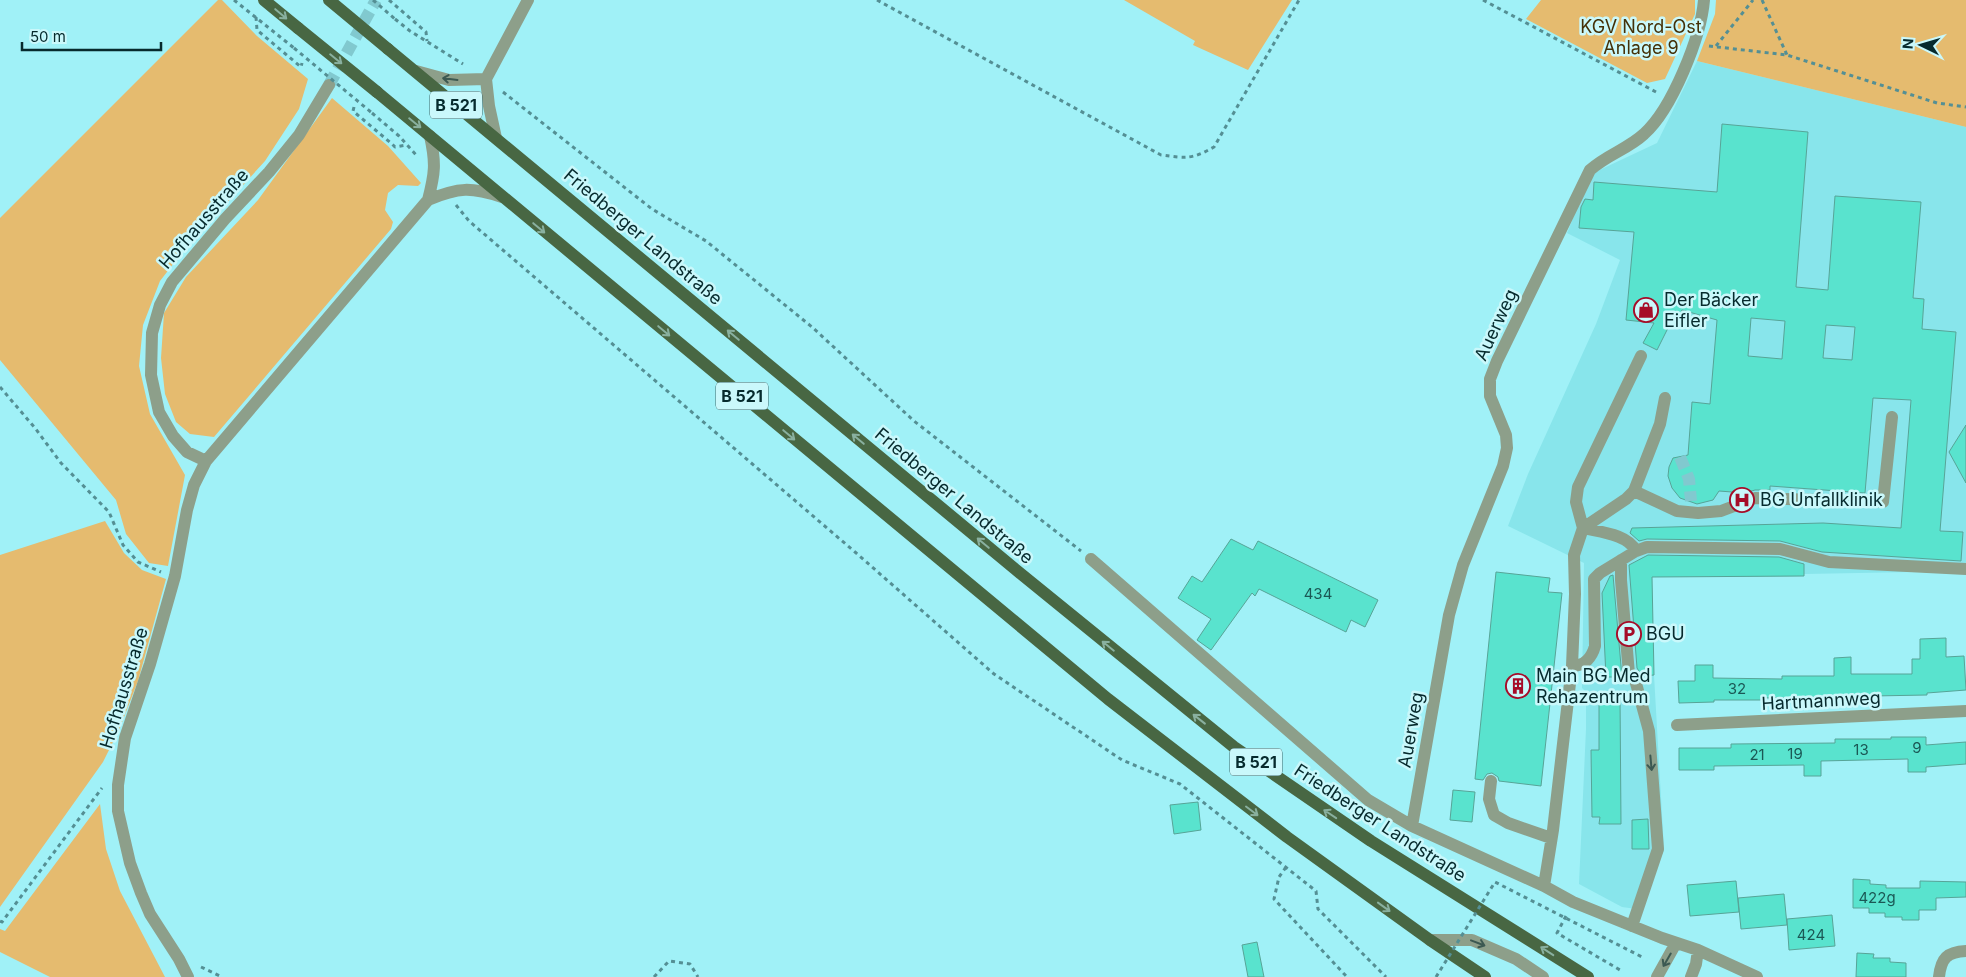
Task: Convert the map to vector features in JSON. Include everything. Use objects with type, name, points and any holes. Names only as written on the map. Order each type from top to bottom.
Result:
[{"type":"main road","name":"B 521","points":[[264,0],[1108,699],[1272,826],[1430,940],[1485,977]]},
{"type":"main road","name":"Friedberger Landstraße","points":[[329,0],[1023,576],[1234,747],[1371,841],[1588,977]]},
{"type":"street","points":[[496,138],[489,106],[486,79],[528,0]]},
{"type":"street","name":"Auerweg","points":[[1412,826],[1450,615],[1463,565],[1503,466],[1507,448],[1506,435],[1490,396],[1490,379],[1590,170],[1602,159],[1634,142],[1645,133],[1663,112],[1694,44],[1703,14],[1704,0]]},
{"type":"street","points":[[416,71],[449,80],[486,79]]},
{"type":"street","name":"Hofhausstraße","points":[[206,460],[187,452],[173,436],[159,412],[151,375],[152,333],[160,305],[172,282],[299,135],[329,86]]},
{"type":"street","name":"Hofhausstraße","points":[[428,200],[434,177],[435,159],[430,136]]},
{"type":"street","name":"Hofhausstraße","points":[[188,977],[179,959],[150,914],[141,893],[130,862],[118,811],[119,776],[125,738],[150,664],[175,576],[187,510],[194,485],[206,460],[428,200],[446,192],[461,189],[479,189],[502,197]]},
{"type":"street","points":[[1544,886],[1572,666],[1575,594],[1574,556],[1583,528],[1576,502],[1578,487],[1641,356]]},
{"type":"street","points":[[1583,528],[1634,491],[1660,424],[1665,398]]},
{"type":"street","points":[[1634,491],[1664,507],[1677,511],[1698,513],[1721,511],[1747,499],[1762,497],[1883,502],[1892,417]]},
{"type":"street","points":[[1583,528],[1623,539],[1633,544],[1636,551]]},
{"type":"street","points":[[1572,666],[1578,666],[1586,662],[1595,646],[1594,579],[1621,560],[1647,547],[1780,549],[1829,562],[1966,569]]},
{"type":"street","name":"Friedberger Landstraße","points":[[1091,559],[1368,800],[1412,826],[1544,886],[1573,902],[1698,950],[1757,977]]},
{"type":"street","points":[[1621,560],[1621,580],[1632,675],[1649,731],[1658,849],[1632,926]]},
{"type":"street","name":"Hartmannweg","points":[[1677,725],[1966,711]]},
{"type":"street","points":[[1491,780],[1489,798],[1494,815],[1508,823],[1551,838]]},
{"type":"street","points":[[1430,940],[1472,940],[1516,959],[1543,977]]},
{"type":"street","points":[[1657,977],[1676,943]]},
{"type":"street","points":[[1691,977],[1696,964],[1698,950]]},
{"type":"street","points":[[1939,977],[1942,962],[1948,954],[1966,951]]},
{"type":"path","points":[[234,0],[372,113],[408,145],[434,177]]},
{"type":"path","points":[[372,0],[410,31],[486,79],[652,209],[706,241],[812,327],[914,421],[1091,559]]},
{"type":"path","points":[[388,7],[390,0],[426,32],[427,42]]},
{"type":"path","points":[[877,0],[1161,155],[1196,157],[1214,147],[1299,0]]},
{"type":"path","points":[[1483,0],[1670,99]]},
{"type":"path","points":[[1715,47],[1753,0]]},
{"type":"path","points":[[1762,0],[1788,55]]},
{"type":"path","points":[[256,17],[257,30],[301,68],[302,62]]},
{"type":"path","points":[[1694,44],[1788,55],[1937,104],[1966,107]]},
{"type":"path","points":[[354,107],[352,112],[395,147],[408,145]]},
{"type":"path","points":[[446,192],[469,221],[848,545],[994,674],[1122,760],[1180,784],[1316,891],[1318,909],[1386,977]]},
{"type":"path","points":[[0,387],[35,428],[61,463],[110,512],[123,545],[138,562],[158,572],[175,576]]},
{"type":"path","points":[[0,921],[2,922],[103,786]]},
{"type":"path","points":[[1286,867],[1280,877],[1274,899],[1347,977]]},
{"type":"path","points":[[1436,977],[1495,882],[1644,958]]},
{"type":"path","points":[[1557,933],[1620,970]]},
{"type":"path","points":[[654,977],[669,961],[690,964],[698,977]]},
{"type":"shaded area","name":"BG Unfallklinik","points":[[1697,61],[1966,127],[1966,571],[1652,577],[1654,675],[1664,850],[1637,909],[1622,907],[1579,884],[1586,729],[1586,692],[1582,688],[1584,563],[1508,526],[1528,474],[1596,324],[1620,260],[1567,233],[1591,174],[1657,143]]},
{"type":"green space","points":[[218,0],[222,0],[257,36],[308,79],[299,109],[265,161],[184,250],[160,281],[143,325],[139,366],[150,414],[185,475],[168,566],[149,563],[126,534],[116,500],[0,360],[0,218]]},
{"type":"green space","points":[[1124,0],[1292,0],[1248,70],[1193,45],[1195,41]]},
{"type":"green space","name":"KGV Nord-Ost Anlage 9","points":[[1541,0],[1695,0],[1695,14],[1665,79],[1647,83],[1526,19]]},
{"type":"green space","points":[[1716,0],[1966,0],[1966,127],[1697,61],[1715,14]]},
{"type":"green space","points":[[332,98],[388,146],[421,183],[418,186],[398,185],[388,193],[385,210],[393,222],[391,229],[214,437],[190,434],[176,422],[165,394],[161,358],[164,313],[186,277],[258,200]]},
{"type":"green space","points":[[105,521],[124,553],[142,570],[166,579],[138,681],[119,730],[103,762],[0,907],[0,555]]},
{"type":"green space","points":[[100,804],[106,849],[120,891],[165,977],[50,977],[0,952],[0,929],[5,931]]},
{"type":"building","points":[[1722,124],[1808,132],[1796,287],[1828,290],[1835,196],[1921,202],[1913,298],[1924,299],[1922,329],[1956,332],[1940,531],[1963,532],[1961,561],[1822,552],[1780,541],[1647,539],[1639,541],[1630,533],[1632,528],[1823,523],[1901,528],[1911,400],[1873,398],[1865,493],[1770,486],[1770,490],[1755,490],[1745,493],[1719,491],[1713,500],[1697,504],[1680,498],[1672,488],[1668,476],[1673,458],[1688,455],[1692,402],[1710,404],[1717,320],[1682,310],[1675,325],[1670,324],[1657,350],[1643,343],[1654,323],[1626,320],[1634,232],[1579,228],[1581,207],[1585,199],[1593,200],[1594,182],[1717,192]],"holes":[[[1751,318],[1785,321],[1782,359],[1748,356]],[[1826,325],[1855,327],[1852,360],[1823,358]]]},
{"type":"building","points":[[1966,425],[1966,483],[1949,452]]},
{"type":"building","points":[[1231,539],[1253,550],[1258,541],[1378,600],[1365,627],[1351,620],[1346,632],[1259,589],[1255,596],[1252,593],[1211,650],[1197,640],[1211,619],[1178,598],[1192,576],[1202,582]]},
{"type":"building","points":[[1648,555],[1779,557],[1804,564],[1804,576],[1652,577],[1654,675],[1642,676],[1637,668],[1629,565]]},
{"type":"building","name":"Main BG Med Rehazentrum","points":[[1496,572],[1550,578],[1548,592],[1562,593],[1541,786],[1499,781],[1498,777],[1492,773],[1487,774],[1483,780],[1475,779]]},
{"type":"building","points":[[1613,575],[1622,677],[1606,677],[1602,593],[1610,576]]},
{"type":"building","points":[[1946,638],[1946,657],[1964,656],[1966,690],[1927,693],[1927,695],[1763,698],[1763,700],[1714,700],[1714,702],[1679,703],[1678,681],[1695,681],[1695,665],[1713,665],[1713,678],[1782,679],[1782,676],[1834,676],[1834,658],[1851,657],[1851,674],[1912,674],[1912,659],[1920,659],[1920,639]]},
{"type":"building","points":[[1620,696],[1621,824],[1599,824],[1600,817],[1592,817],[1591,750],[1599,750],[1599,697]]},
{"type":"building","points":[[1891,737],[1926,737],[1926,745],[1966,742],[1966,764],[1926,767],[1926,772],[1908,772],[1908,759],[1821,761],[1821,776],[1804,776],[1804,765],[1714,766],[1714,770],[1679,770],[1679,748],[1731,748],[1731,744],[1835,743],[1835,739],[1891,739]]},
{"type":"building","points":[[1453,790],[1475,792],[1472,822],[1450,820]]},
{"type":"building","points":[[1198,802],[1201,830],[1174,834],[1170,805]]},
{"type":"building","points":[[1648,819],[1649,849],[1632,849],[1632,820]]},
{"type":"building","points":[[1853,879],[1870,880],[1870,884],[1886,885],[1886,888],[1920,888],[1920,881],[1966,882],[1966,897],[1936,898],[1936,910],[1919,910],[1919,920],[1902,920],[1902,917],[1885,917],[1885,913],[1869,913],[1869,908],[1853,908]]},
{"type":"building","points":[[1736,881],[1739,912],[1690,916],[1687,885]]},
{"type":"building","points":[[1784,894],[1787,925],[1741,929],[1738,898]]},
{"type":"building","points":[[1832,915],[1835,946],[1789,950],[1787,919]]},
{"type":"building","points":[[1257,942],[1264,977],[1248,977],[1242,945]]},
{"type":"building","points":[[1857,953],[1874,954],[1873,958],[1890,958],[1890,962],[1906,963],[1906,977],[1856,977]]},
{"type":"tunnel","points":[[329,85],[376,0]]},
{"type":"tunnel","points":[[1680,457],[1689,479],[1691,501]]},
{"type":"place","name":"Der Bäcker Eifler","points":[[1646,310]]},
{"type":"place","name":"BG Unfallklinik","points":[[1742,500]]},
{"type":"place","name":"BGU","points":[[1629,634]]},
{"type":"place","name":"Main BG Med Rehazentrum","points":[[1518,686]]}]
